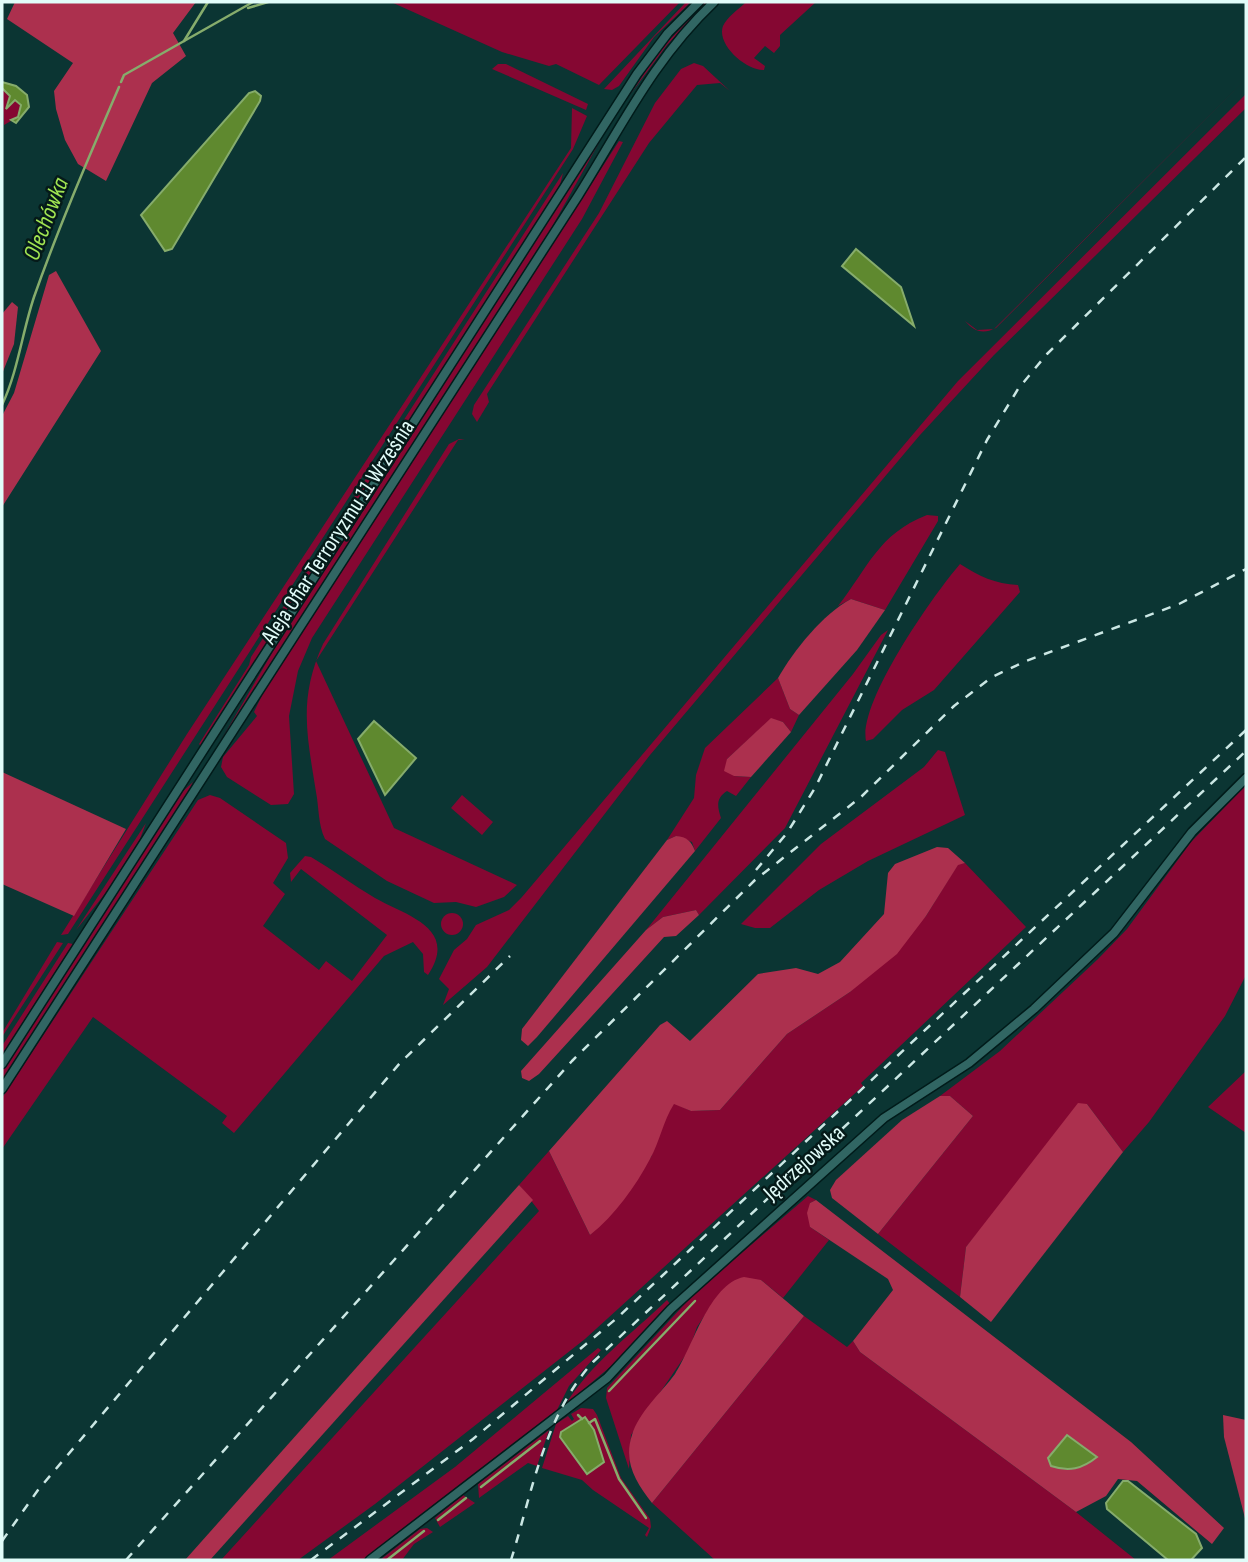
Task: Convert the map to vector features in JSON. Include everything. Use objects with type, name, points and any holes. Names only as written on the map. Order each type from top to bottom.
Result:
[{"type":"street","name":"Aleja Ofiar Terroryzmu 11 Września","points":[[2,1064],[637,74],[660,43],[699,2]]},
{"type":"street","name":"Aleja Ofiar Terroryzmu 11 Września","points":[[2,1089],[578,196],[646,80],[680,37],[714,2]]},
{"type":"street","name":"Jędrzejowska","points":[[370,1560],[607,1378],[671,1309],[884,1118],[969,1063],[1034,1009],[1114,933],[1192,832],[1246,778]]},
{"type":"shaded area","points":[[15,2],[196,2],[173,33],[186,56],[152,83],[106,181],[78,164],[65,140],[56,109],[54,91],[73,63],[7,19]]},
{"type":"shaded area","points":[[391,2],[680,2],[599,85],[556,64],[549,66],[502,52]]},
{"type":"shaded area","points":[[686,2],[691,2],[654,37],[619,86],[612,90],[604,89]]},
{"type":"shaded area","points":[[705,2],[709,2],[667,45],[629,96],[659,51]]},
{"type":"shaded area","points":[[746,2],[816,2],[780,35],[780,46],[774,53],[765,46],[754,58],[765,66],[764,70],[742,62],[728,49],[724,41],[723,26]]},
{"type":"shaded area","points":[[694,63],[703,66],[730,91],[720,83],[697,85],[649,143],[487,394],[489,402],[477,422],[472,414],[474,405],[599,213],[655,103],[681,69]]},
{"type":"shaded area","points":[[498,64],[506,64],[588,104],[586,110],[492,69]]},
{"type":"shaded area","points":[[1246,79],[996,328],[994,329]]},
{"type":"shaded area","points":[[2,82],[16,86],[27,95],[29,107],[16,123],[11,120],[18,117],[21,105],[15,100],[6,109],[10,96],[2,88]]},
{"type":"shaded area","points":[[2,88],[10,96],[7,108],[15,100],[21,105],[18,117],[4,125]]},
{"type":"shaded area","points":[[255,91],[261,96],[260,101],[172,249],[165,251],[141,215],[249,93]]},
{"type":"shaded area","points":[[1246,94],[1246,108],[994,355],[920,435],[650,755],[487,967],[443,1005],[449,989],[439,979],[454,950],[467,939],[476,925],[509,910],[522,897],[958,381]]},
{"type":"shaded area","points":[[572,108],[587,116],[573,149],[68,934],[61,935],[187,734],[571,148]]},
{"type":"shaded area","points":[[605,132],[548,234],[213,754],[279,641]]},
{"type":"shaded area","points":[[619,141],[623,142],[582,219],[312,638],[298,671],[289,716],[294,794],[288,804],[271,805],[227,777],[221,767],[223,757],[257,716],[254,712],[263,693]]},
{"type":"shaded area","points":[[563,173],[559,189],[201,746],[199,744],[249,665],[251,657]]},
{"type":"shaded area","points":[[856,249],[901,287],[914,326],[842,266]]},
{"type":"shaded area","points":[[56,271],[101,351],[2,507],[2,416],[14,393],[49,275]]},
{"type":"shaded area","points":[[12,302],[18,307],[14,344],[2,374],[2,314]]},
{"type":"shaded area","points":[[459,439],[465,440],[458,440],[317,660],[323,644],[449,444]]},
{"type":"shaded area","points":[[927,515],[938,516],[938,521],[885,610],[851,599],[838,606],[885,542],[910,523]]},
{"type":"shaded area","points":[[960,564],[987,579],[1018,585],[1020,592],[934,690],[902,710],[873,739],[866,741],[867,723],[885,676],[933,599]]},
{"type":"shaded area","points":[[851,599],[885,610],[857,650],[799,715],[790,709],[778,678],[810,634],[830,614]]},
{"type":"shaded area","points":[[888,630],[785,828],[699,915],[696,910],[663,917],[646,930],[853,674],[881,635]]},
{"type":"shaded area","points":[[316,661],[394,828],[517,885],[504,897],[476,907],[456,902],[434,903],[387,881],[325,839],[320,822],[307,717],[307,700]]},
{"type":"shaded area","points":[[778,678],[790,709],[799,715],[791,732],[783,722],[771,719],[727,759],[734,776],[751,777],[736,796],[727,791],[721,796],[718,806],[721,818],[695,851],[692,842],[676,836],[667,840],[694,798],[696,775],[705,748]]},
{"type":"shaded area","points":[[771,718],[783,722],[791,732],[751,777],[734,776],[724,771],[727,759]]},
{"type":"shaded area","points":[[374,721],[416,758],[385,795],[358,739]]},
{"type":"shaded area","points":[[938,750],[945,752],[965,815],[868,861],[819,890],[770,928],[741,924],[821,844],[924,767]]},
{"type":"shaded area","points":[[2,772],[126,829],[74,916],[2,884]]},
{"type":"shaded area","points":[[193,782],[2,1081],[2,1071],[181,793]]},
{"type":"shaded area","points":[[1246,785],[1246,975],[1225,1016],[1149,1122],[1123,1152],[1087,1104],[966,1247],[960,1297],[878,1234],[973,1116],[950,1096],[940,1096],[1000,1051],[1098,959],[1127,929],[1191,842]]},
{"type":"shaded area","points":[[210,795],[220,798],[286,843],[288,858],[273,883],[285,894],[263,926],[319,970],[326,961],[352,981],[387,935],[301,869],[291,882],[290,873],[305,856],[311,857],[425,926],[433,935],[437,946],[436,959],[428,975],[424,972],[423,954],[413,942],[384,956],[234,1133],[222,1123],[227,1116],[93,1017],[2,1149],[2,1098],[198,800]]},
{"type":"shaded area","points":[[462,795],[493,822],[482,835],[451,808]]},
{"type":"shaded area","points":[[146,823],[140,839],[108,890],[76,930]]},
{"type":"shaded area","points":[[676,836],[688,840],[695,851],[528,1046],[521,1040],[522,1029],[667,840]]},
{"type":"shaded area","points":[[937,847],[948,848],[965,863],[958,865],[926,916],[897,954],[850,992],[787,1034],[720,1110],[691,1111],[674,1104],[638,1180],[616,1210],[590,1235],[549,1151],[660,1025],[667,1021],[690,1041],[758,974],[796,968],[818,974],[840,962],[884,914],[888,873],[895,864]]},
{"type":"shaded area","points":[[965,863],[1026,927],[861,1083],[863,1086],[585,1339],[375,1504],[298,1560],[221,1560],[539,1211],[519,1185],[549,1151],[590,1235],[651,1157],[663,1121],[674,1103],[691,1111],[720,1110],[787,1034],[850,992],[926,916],[958,864]]},
{"type":"shaded area","points":[[696,910],[699,915],[676,936],[664,937],[539,1074],[529,1081],[522,1078],[521,1071],[646,930],[663,917]]},
{"type":"shaded area","points":[[452,913],[460,916],[463,924],[460,932],[452,935],[444,932],[441,924],[444,916]]},
{"type":"shaded area","points":[[57,942],[63,943],[2,1037],[2,1033]]},
{"type":"shaded area","points":[[68,943],[73,944],[2,1055],[2,1046]]},
{"type":"shaded area","points":[[1246,1071],[1246,1133],[1208,1107]]},
{"type":"shaded area","points":[[940,1096],[950,1096],[973,1116],[878,1234],[832,1198],[830,1190],[836,1180],[902,1120]]},
{"type":"shaded area","points":[[1078,1103],[1087,1104],[1123,1152],[991,1322],[960,1297],[966,1247]]},
{"type":"shaded area","points":[[519,1185],[533,1200],[210,1560],[185,1560]]},
{"type":"shaded area","points":[[808,1196],[816,1200],[810,1203],[810,1227],[829,1240],[783,1298],[761,1280],[711,1306],[697,1327],[689,1350],[631,1435],[629,1469],[606,1398],[607,1388],[694,1294]]},
{"type":"shaded area","points":[[816,1200],[1131,1442],[1224,1528],[1212,1544],[1137,1481],[1118,1479],[1106,1496],[1076,1512],[860,1352],[853,1341],[893,1290],[888,1279],[810,1227],[807,1213],[810,1203]]},
{"type":"shaded area","points":[[744,1277],[761,1280],[804,1316],[652,1503],[636,1479],[630,1463],[630,1445],[635,1427],[675,1374],[703,1318],[721,1291]]},
{"type":"shaded area","points":[[667,1300],[670,1304],[616,1362],[566,1404],[600,1362]]},
{"type":"shaded area","points":[[804,1316],[847,1347],[853,1341],[860,1352],[1076,1512],[1136,1560],[715,1560],[652,1503]]},
{"type":"shaded area","points":[[598,1348],[601,1350],[569,1386],[557,1410],[362,1560],[328,1560],[455,1467]]},
{"type":"shaded area","points":[[581,1408],[593,1409],[597,1415],[621,1478],[650,1519],[651,1527],[647,1537],[645,1535],[649,1528],[582,1480],[542,1468],[556,1424],[568,1416],[572,1421],[574,1419],[571,1414]]},
{"type":"shaded area","points":[[1223,1415],[1246,1420],[1246,1522],[1224,1437]]},
{"type":"shaded area","points":[[585,1417],[594,1430],[604,1462],[587,1474],[560,1437],[561,1432]]},
{"type":"shaded area","points":[[549,1430],[537,1466],[528,1463],[479,1498],[478,1484]]},
{"type":"shaded area","points":[[1067,1435],[1097,1457],[1075,1468],[1051,1466],[1048,1458]]},
{"type":"shaded area","points":[[1123,1481],[1128,1481],[1196,1534],[1202,1548],[1191,1560],[1168,1560],[1107,1509],[1106,1503]]},
{"type":"shaded area","points":[[463,1495],[475,1503],[440,1527],[435,1518]]},
{"type":"shaded area","points":[[427,1528],[433,1532],[414,1544],[402,1560],[380,1560],[420,1529]]},
{"type":"waterway","points":[[184,41],[208,2]]},
{"type":"waterway","name":"Olechówka","points":[[121,82],[124,75],[253,2]]},
{"type":"waterway","points":[[248,8],[268,2]]},
{"type":"waterway","name":"Olechówka","points":[[2,405],[44,270],[119,87]]},
{"type":"waterway","points":[[609,1391],[695,1301]]},
{"type":"waterway","points":[[578,1415],[582,1419]]},
{"type":"waterway","points":[[589,1423],[595,1419],[619,1479],[646,1518]]},
{"type":"waterway","points":[[481,1487],[540,1441]]},
{"type":"waterway","points":[[438,1520],[466,1498]]},
{"type":"waterway","points":[[387,1560],[424,1531]]},
{"type":"railway","points":[[756,870],[787,833],[815,788],[987,440],[1018,389],[1047,354],[1246,157]]},
{"type":"railway","points":[[126,1560],[572,1061],[755,880],[861,797],[954,706],[992,677],[1026,661],[1179,604],[1246,569]]},
{"type":"railway","points":[[311,1560],[473,1439],[617,1318],[1246,730]]},
{"type":"railway","points":[[511,1560],[541,1456],[551,1431],[562,1406],[593,1362],[1246,751]]},
{"type":"railway","points":[[2,1541],[38,1490],[400,1063],[510,956]]}]
